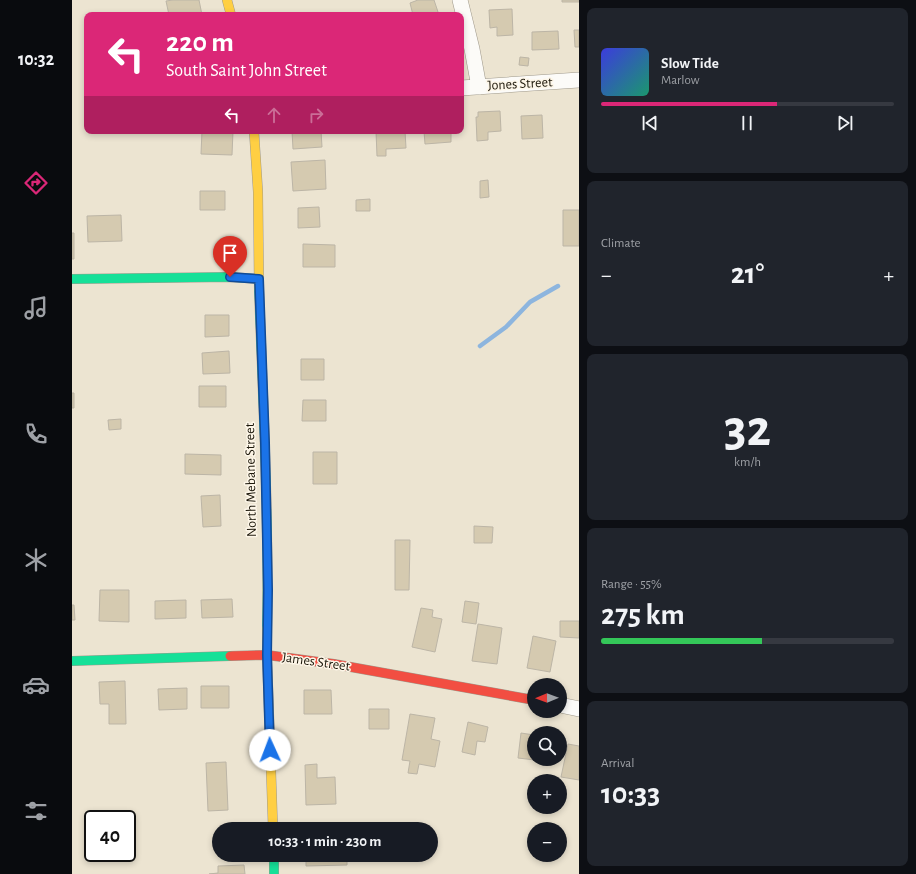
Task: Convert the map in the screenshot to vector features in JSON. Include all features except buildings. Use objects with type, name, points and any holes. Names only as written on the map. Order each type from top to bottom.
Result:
[{"type":"street","points":[[227,0],[230,12]]},
{"type":"street","points":[[460,0],[463,12]]},
{"type":"street","points":[[464,16],[479,87]]},
{"type":"street","name":"Jones Street","points":[[464,88],[579,80]]},
{"type":"street","name":"North Mebane Street","points":[[254,134],[258,192],[259,279],[265,451],[268,590],[267,655],[273,822]]},
{"type":"street","points":[[72,279],[230,277],[259,279]]},
{"type":"street","name":"James Street","points":[[72,661],[267,655],[334,664],[527,699]]},
{"type":"street","points":[[567,706],[579,709]]},
{"type":"street","points":[[274,862],[274,874]]},
{"type":"waterway","points":[[480,346],[506,327],[530,302],[558,286]]},
{"type":"traffic: fast","points":[[72,279],[230,277],[259,279]]},
{"type":"traffic: fast","points":[[259,289],[264,416],[267,628]]},
{"type":"traffic: fast","points":[[72,661],[230,656]]},
{"type":"traffic: fast","points":[[274,862],[274,874]]},
{"type":"traffic: slow","points":[[227,0],[230,12]]},
{"type":"traffic: slow","points":[[254,134],[258,192],[259,289]]},
{"type":"traffic: slow","points":[[267,628],[273,822]]},
{"type":"traffic: jam","points":[[230,656],[267,655],[334,664],[527,699]]},
{"type":"route","points":[[230,277],[259,279],[265,443],[268,590],[267,655],[270,750]]}]
